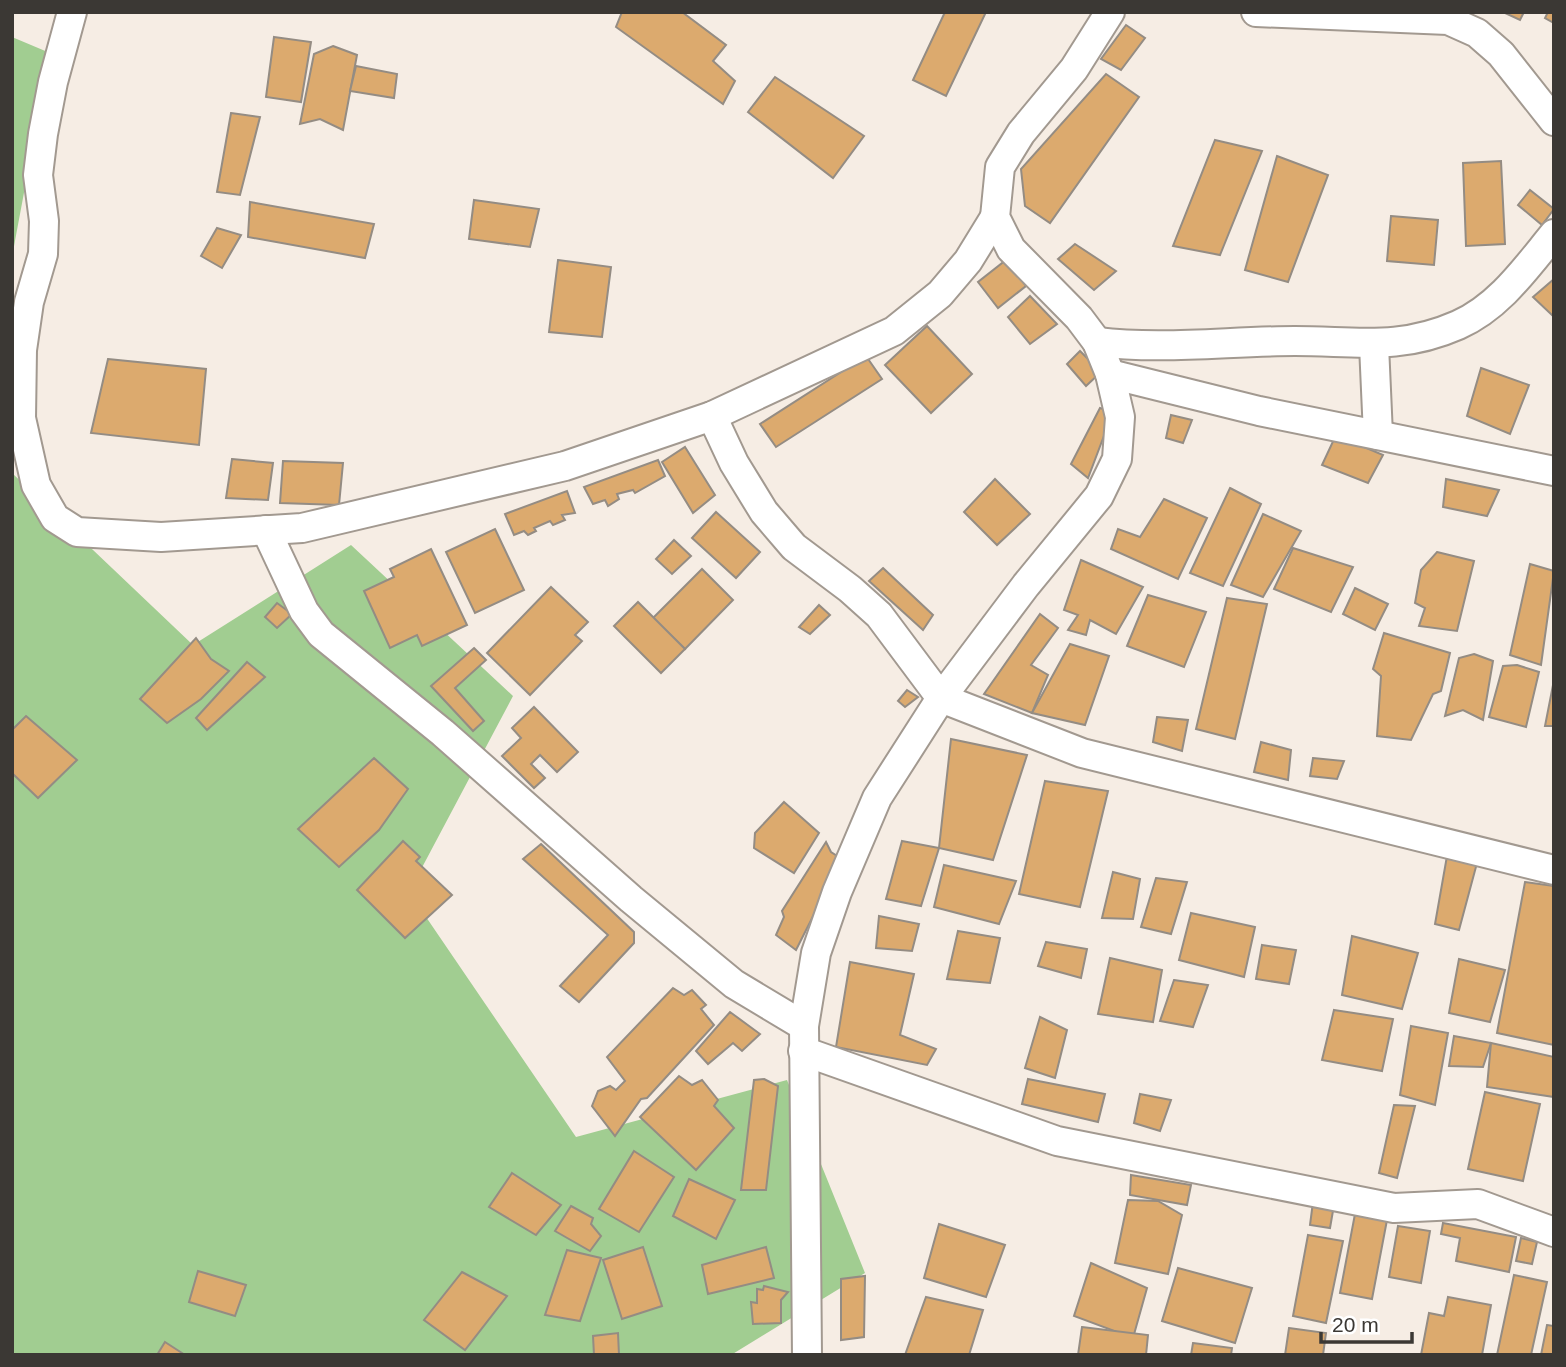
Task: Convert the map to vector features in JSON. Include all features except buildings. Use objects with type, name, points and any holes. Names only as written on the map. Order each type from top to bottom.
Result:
[{"type":"street","points":[[72,12],[25,174],[44,222],[43,254],[29,302],[22,350],[21,418],[36,485],[55,518],[77,532],[161,537],[302,528],[565,466],[712,416],[894,331],[940,294],[968,261],[995,217],[1000,167],[1021,133],[1074,69],[1110,12]]},
{"type":"street","points":[[1256,12],[1448,20],[1477,33],[1502,54],[1554,121]]},
{"type":"street","points":[[807,1355],[803,1039],[816,953],[837,892],[877,798],[942,698],[1026,585],[1099,496],[1117,459],[1120,417],[1110,374],[1097,342],[1079,318],[1011,249],[995,217]]},
{"type":"street","points":[[1097,342],[1135,347],[1295,341],[1374,345],[1423,338],[1461,324],[1508,290],[1554,234]]},
{"type":"street","points":[[1374,345],[1378,435]]},
{"type":"street","points":[[1110,374],[1259,411],[1554,471]]},
{"type":"street","points":[[712,416],[734,463],[764,512],[794,547],[850,589],[879,615],[942,698],[1082,753],[1554,870]]},
{"type":"street","points":[[266,530],[304,611],[321,634],[443,733],[631,899],[803,1039],[1057,1141],[1394,1208],[1478,1204],[1554,1233]]},
{"type":"green space","points":[[12,37],[50,53],[12,257]]},
{"type":"green space","points":[[12,473],[193,645],[351,545],[513,696],[409,892],[576,1137],[787,1080],[865,1273],[731,1355],[12,1355]]}]
